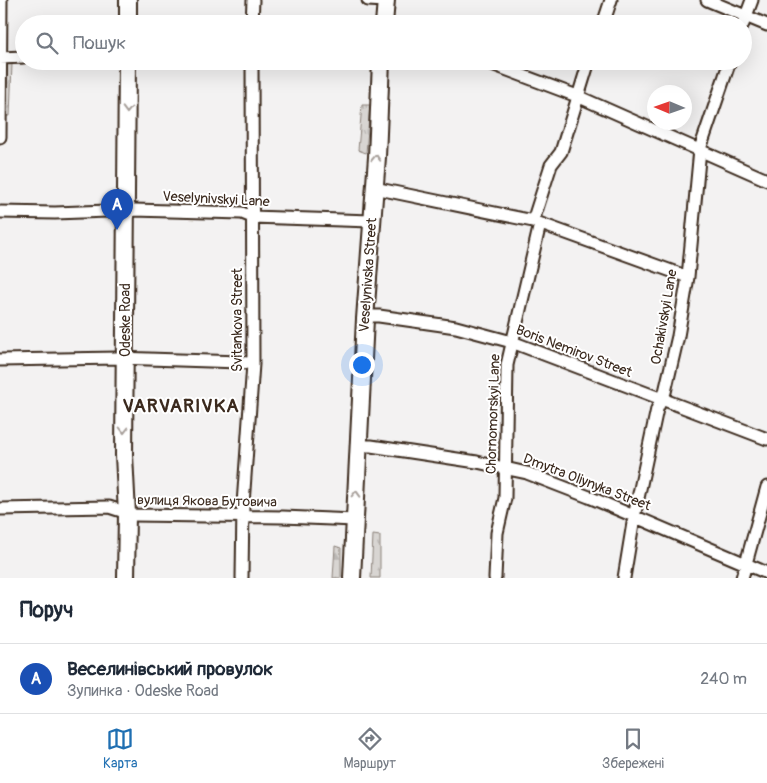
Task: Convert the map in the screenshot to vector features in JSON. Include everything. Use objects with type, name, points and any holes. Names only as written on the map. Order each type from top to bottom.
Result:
[{"type":"highway","points":[[128,0],[128,15]]},
{"type":"highway","points":[[385,15],[386,1]]},
{"type":"highway","name":"Odeske Road","points":[[126,578],[127,514],[124,455],[128,70]]},
{"type":"highway","name":"Veselynivska Street","points":[[352,578],[365,316],[381,70]]},
{"type":"street","points":[[0,137],[1,0]]},
{"type":"street","points":[[252,15],[253,0]]},
{"type":"street","points":[[368,0],[386,1]]},
{"type":"street","points":[[606,15],[611,0]]},
{"type":"street","points":[[707,0],[736,15]]},
{"type":"street","points":[[746,15],[752,0]]},
{"type":"street","points":[[752,21],[767,25]]},
{"type":"street","points":[[1,58],[15,57]]},
{"type":"street","name":"Svitankova Street","points":[[242,578],[242,516],[252,364],[252,70]]},
{"type":"street","points":[[508,70],[577,96],[767,180]]},
{"type":"street","name":"Chornomorskyi Lane","points":[[495,578],[497,532],[505,498],[507,365],[551,165],[560,152],[586,70]]},
{"type":"street","name":"Ochakivskyi Lane","points":[[624,578],[634,516],[657,409],[678,336],[688,276],[700,149],[727,70]]},
{"type":"street","points":[[374,188],[537,223],[688,276]]},
{"type":"street","name":"Veselynivskyi Lane","points":[[0,212],[46,213],[126,210],[242,213],[252,217],[371,221]]},
{"type":"street","name":"Boris Nemirov Street","points":[[365,316],[379,316],[456,327],[512,342],[767,439]]},
{"type":"street","points":[[0,360],[125,358],[252,364]]},
{"type":"street","name":"Dmytra Oliynyka Street","points":[[358,446],[371,446],[506,467],[552,482],[767,573]]},
{"type":"street","points":[[742,578],[767,487]]},
{"type":"street","points":[[0,504],[0,509]]},
{"type":"street","name":"вулиця Якова Бутовича","points":[[0,509],[109,507],[127,514],[355,520]]},
{"type":"green space","points":[[9,61],[15,61],[15,64],[12,64],[10,116],[3,116],[7,65]]},
{"type":"green space","points":[[362,105],[370,105],[366,153],[358,150]]},
{"type":"green space","points":[[373,535],[380,536],[380,578],[371,578]]},
{"type":"green space","points":[[335,546],[341,548],[341,578],[333,578]]},
{"type":"place","name":"Веселинівський провулок","points":[[117,230]]},
{"type":"district","name":"VARVARIVKA","points":[[181,406]]}]
